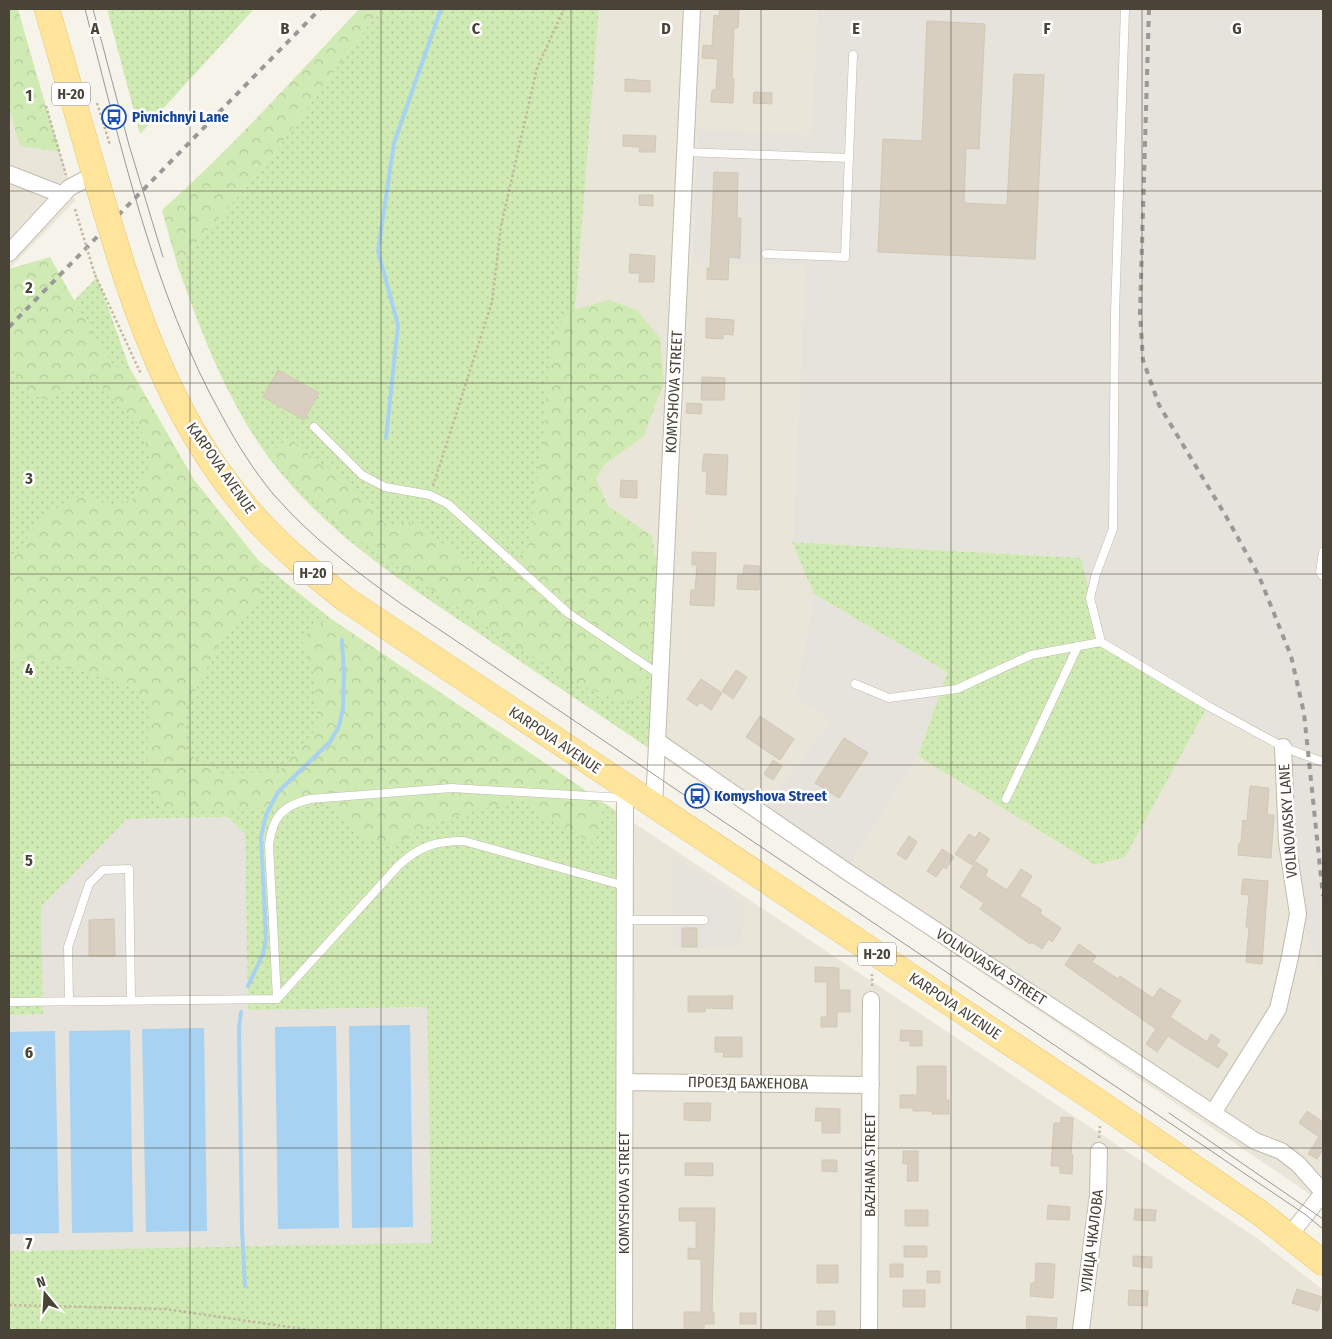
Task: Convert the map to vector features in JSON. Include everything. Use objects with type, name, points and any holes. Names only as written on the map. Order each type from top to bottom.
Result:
[{"type":"main road","name":"KARPOVA AVENUE","points":[[47,9],[95,177],[136,310],[150,344],[180,408],[206,453],[257,521],[283,547],[345,599],[625,793],[654,806],[1092,1097],[1260,1213],[1323,1263]]},
{"type":"street","name":"KOMYSHOVA STREET","points":[[654,806],[692,9]]},
{"type":"street","points":[[9,174],[66,192]]},
{"type":"street","points":[[9,253],[66,192],[95,177]]},
{"type":"street","name":"VOLNOVASKA STREET","points":[[657,741],[855,876],[1255,1141],[1281,1152],[1298,1164],[1323,1192]]},
{"type":"street","name":"VOLNOVASKY LANE","points":[[1213,1113],[1278,1009],[1290,957],[1298,914],[1287,842],[1283,748]]},
{"type":"street","name":"KOMYSHOVA STREET","points":[[624,1330],[625,793]]},
{"type":"street","name":"BAZHANA STREET","points":[[869,1330],[871,1000]]},
{"type":"street","name":"ПРОЕЗД БАЖЕНОВА","points":[[625,1082],[871,1085]]},
{"type":"street","name":"УЛИЦА ЧКАЛОВА","points":[[1081,1330],[1098,1195],[1099,1151]]},
{"type":"street","points":[[1289,1236],[1323,1192]]},
{"type":"lane","points":[[1101,642],[1090,598],[1096,574],[1113,529],[1114,312],[1125,9]]},
{"type":"lane","points":[[766,254],[845,257],[853,55]]},
{"type":"lane","points":[[685,152],[849,158]]},
{"type":"lane","points":[[314,427],[362,475],[385,487],[430,495],[448,504],[568,613],[660,675]]},
{"type":"lane","points":[[1323,552],[1320,572],[1323,576]]},
{"type":"lane","points":[[855,684],[889,698],[956,689],[1031,655],[1101,642],[1283,748],[1323,762]]},
{"type":"lane","points":[[1006,799],[1078,646]]},
{"type":"lane","points":[[276,999],[270,845],[272,828],[280,813],[293,803],[310,799],[451,788],[625,793]]},
{"type":"lane","points":[[9,1002],[276,999],[399,865],[412,853],[429,845],[446,841],[464,842],[625,886]]},
{"type":"lane","points":[[69,1001],[68,947],[89,884],[103,870],[128,869],[131,1001]]},
{"type":"lane","points":[[625,920],[704,920]]},
{"type":"path","points":[[430,495],[492,302],[501,226],[537,68],[564,9]]},
{"type":"path","points":[[97,103],[110,145]]},
{"type":"path","points":[[46,106],[66,192]]},
{"type":"path","points":[[75,209],[95,275]]},
{"type":"path","points":[[9,1305],[165,1310],[310,1330]]},
{"type":"shaded area","points":[[599,9],[817,9],[811,134],[697,131],[692,261],[805,266],[792,542],[814,594],[795,699],[831,721],[754,819],[656,753],[557,541]]},
{"type":"shaded area","points":[[817,9],[1323,9],[1323,979],[1298,914],[1283,747],[1101,642],[1080,558],[792,542],[805,266],[692,262],[697,130],[811,134]]},
{"type":"shaded area","points":[[9,46],[30,52],[75,201],[9,269]]},
{"type":"shaded area","points":[[814,594],[947,672],[918,756],[842,878],[754,819],[831,721],[795,699]]},
{"type":"shaded area","points":[[1208,706],[1283,747],[1298,914],[1323,979],[1323,1203],[842,878],[918,756],[1095,865],[1172,771]]},
{"type":"shaded area","points":[[228,817],[245,834],[248,1010],[427,1007],[431,1244],[9,1251],[9,1015],[43,1014],[41,907],[127,819]]},
{"type":"shaded area","points":[[625,817],[1258,1239],[1323,1290],[1323,1330],[624,1330]]},
{"type":"shaded area","points":[[673,855],[745,903],[740,948],[673,948]]},
{"type":"green space","points":[[9,9],[18,9],[60,152],[20,146],[9,108]]},
{"type":"green space","points":[[107,9],[254,9],[140,134]]},
{"type":"green space","points":[[359,9],[380,9],[261,171],[177,264],[162,210],[238,137]]},
{"type":"green space","points":[[380,9],[599,9],[557,540],[666,558],[656,753],[389,572],[337,531],[290,484],[254,436],[227,389],[195,314],[177,264],[261,171]]},
{"type":"green space","points":[[50,257],[97,342],[115,367],[130,369],[194,480],[258,560],[261,597],[219,644],[183,714],[187,754],[225,774],[281,770],[319,725],[313,670],[302,641],[312,627],[331,619],[604,803],[595,844],[548,819],[519,799],[436,822],[392,846],[362,839],[340,815],[328,806],[161,811],[147,772],[149,708],[134,689],[95,675],[41,660],[9,660],[9,565],[41,517],[85,493],[113,505],[132,500],[151,461],[140,426],[108,393],[89,378],[48,400],[27,394],[11,366],[9,368],[9,269]]},
{"type":"green space","points":[[97,277],[130,369],[194,480],[258,560],[331,619],[625,817],[624,1330],[9,1330],[9,1251],[431,1243],[427,1007],[248,1010],[245,834],[228,817],[127,819],[41,907],[43,1014],[9,1015],[9,368]]},
{"type":"green space","points":[[609,300],[637,310],[660,338],[664,383],[643,437],[605,464],[596,478],[608,506],[652,536],[656,560],[655,589],[644,686],[628,704],[575,683],[505,639],[336,525],[269,455],[289,437],[312,458],[340,475],[388,527],[411,522],[472,563],[497,576],[508,568],[528,547],[545,420],[547,377],[554,337],[563,313]]},
{"type":"green space","points":[[792,542],[1081,558],[1101,642],[1208,706],[1125,857],[1095,865],[918,756],[947,672],[814,594]]},
{"type":"water","points":[[410,1025],[413,1227],[352,1228],[349,1026]]},
{"type":"water","points":[[336,1026],[339,1228],[278,1229],[275,1027]]},
{"type":"water","points":[[204,1028],[207,1231],[146,1232],[142,1029]]},
{"type":"water","points":[[130,1030],[133,1232],[72,1233],[69,1031]]},
{"type":"water","points":[[55,1031],[59,1233],[9,1234],[9,1032]]},
{"type":"building","points":[[720,9],[739,9],[738,28],[734,28],[733,103],[711,102],[712,90],[716,90],[718,59],[702,58],[703,45],[712,46],[714,15],[719,16]]},
{"type":"building","points":[[927,21],[985,24],[979,149],[966,148],[964,203],[1007,205],[1014,74],[1044,75],[1035,259],[878,252],[883,139],[922,141]]},
{"type":"building","points":[[625,79],[650,81],[650,92],[625,91]]},
{"type":"building","points":[[754,92],[772,93],[772,104],[753,103]]},
{"type":"building","points":[[623,135],[656,136],[655,152],[639,152],[640,147],[623,146]]},
{"type":"building","points":[[714,172],[738,173],[737,218],[741,218],[740,258],[729,257],[728,280],[707,279],[707,268],[710,268]]},
{"type":"building","points":[[639,195],[653,195],[653,206],[639,205]]},
{"type":"building","points":[[630,254],[655,256],[654,282],[639,282],[640,273],[629,273]]},
{"type":"building","points":[[706,318],[734,320],[733,335],[723,334],[723,339],[706,338]]},
{"type":"building","points":[[278,370],[319,393],[304,420],[263,397]]},
{"type":"building","points":[[702,377],[725,378],[724,400],[701,400]]},
{"type":"building","points":[[687,403],[702,404],[701,414],[686,413]]},
{"type":"building","points":[[704,454],[728,455],[726,495],[706,494],[707,472],[702,471]]},
{"type":"building","points":[[621,480],[637,481],[637,498],[620,497]]},
{"type":"building","points":[[692,552],[716,553],[714,606],[690,605],[691,590],[695,590],[697,565],[692,565]]},
{"type":"building","points":[[744,565],[760,566],[759,590],[737,589],[738,575],[743,575]]},
{"type":"building","points":[[736,670],[747,677],[733,699],[722,691]]},
{"type":"building","points":[[701,679],[722,693],[711,710],[700,702],[697,706],[687,699]]},
{"type":"building","points":[[760,716],[794,739],[780,760],[746,737]]},
{"type":"building","points":[[844,738],[868,753],[839,798],[815,783]]},
{"type":"building","points":[[773,760],[782,766],[773,780],[764,774]]},
{"type":"building","points":[[1250,786],[1269,788],[1267,815],[1274,815],[1271,858],[1238,855],[1243,820],[1247,821]]},
{"type":"building","points":[[979,832],[990,839],[972,865],[955,854],[969,834],[975,838]]},
{"type":"building","points":[[909,836],[917,842],[906,860],[897,854]]},
{"type":"building","points":[[942,849],[954,857],[946,869],[943,867],[936,877],[927,871]]},
{"type":"building","points":[[976,862],[988,870],[985,876],[1007,890],[1021,869],[1032,876],[1020,896],[1042,910],[1040,914],[1061,928],[1052,942],[1049,939],[1042,949],[1032,942],[1030,944],[980,909],[984,903],[960,887]]},
{"type":"building","points":[[1243,879],[1268,881],[1262,964],[1246,962],[1249,927],[1246,927],[1249,895],[1241,894]]},
{"type":"building","points":[[114,919],[115,956],[89,956],[89,920]]},
{"type":"building","points":[[682,928],[697,928],[697,947],[682,947]]},
{"type":"building","points":[[1079,944],[1096,956],[1092,962],[1118,979],[1120,976],[1153,998],[1160,988],[1181,1001],[1170,1017],[1207,1042],[1211,1034],[1220,1040],[1216,1046],[1228,1054],[1218,1068],[1168,1036],[1157,1052],[1146,1044],[1156,1029],[1065,965]]},
{"type":"building","points":[[815,967],[839,968],[839,990],[850,990],[850,1012],[837,1012],[837,1027],[821,1027],[821,1017],[827,1017],[827,982],[815,982]]},
{"type":"building","points":[[688,996],[733,996],[732,1009],[705,1008],[705,1012],[688,1012]]},
{"type":"building","points":[[901,1030],[922,1031],[922,1046],[910,1046],[910,1041],[900,1041]]},
{"type":"building","points":[[715,1037],[742,1037],[742,1057],[723,1057],[724,1052],[715,1052]]},
{"type":"building","points":[[917,1066],[946,1066],[946,1100],[949,1100],[949,1114],[932,1114],[932,1111],[913,1111],[913,1108],[900,1108],[900,1095],[917,1095]]},
{"type":"building","points":[[684,1103],[711,1103],[710,1121],[684,1120]]},
{"type":"building","points":[[816,1108],[840,1109],[840,1133],[822,1133],[822,1121],[815,1121]]},
{"type":"building","points":[[1307,1111],[1323,1122],[1323,1149],[1317,1159],[1308,1154],[1319,1137],[1299,1123]]},
{"type":"building","points":[[1061,1117],[1073,1118],[1072,1174],[1060,1173],[1060,1166],[1051,1166],[1054,1123],[1061,1123]]},
{"type":"building","points":[[903,1151],[918,1151],[918,1181],[907,1181],[908,1164],[903,1164]]},
{"type":"building","points":[[822,1160],[837,1160],[837,1172],[822,1171]]},
{"type":"building","points":[[685,1163],[713,1163],[713,1176],[685,1175]]},
{"type":"building","points":[[1048,1205],[1070,1207],[1069,1220],[1047,1219]]},
{"type":"building","points":[[679,1208],[715,1208],[712,1312],[714,1312],[714,1324],[704,1324],[704,1330],[684,1330],[684,1312],[701,1312],[701,1259],[688,1259],[688,1248],[696,1249],[696,1221],[679,1221]]},
{"type":"building","points":[[1135,1209],[1156,1210],[1155,1221],[1134,1220]]},
{"type":"building","points":[[905,1210],[928,1210],[928,1226],[905,1226]]},
{"type":"building","points":[[904,1246],[927,1246],[927,1257],[904,1257]]},
{"type":"building","points":[[1133,1256],[1152,1257],[1152,1268],[1133,1266]]},
{"type":"building","points":[[1036,1263],[1055,1264],[1053,1298],[1030,1296],[1031,1283],[1035,1283]]},
{"type":"building","points":[[890,1264],[903,1264],[903,1277],[890,1277]]},
{"type":"building","points":[[817,1265],[838,1265],[838,1283],[817,1283]]},
{"type":"building","points":[[927,1271],[940,1271],[940,1283],[927,1283]]},
{"type":"building","points":[[1297,1289],[1322,1297],[1318,1311],[1292,1303]]},
{"type":"building","points":[[903,1290],[925,1290],[925,1307],[903,1307]]},
{"type":"building","points":[[1129,1290],[1148,1291],[1147,1306],[1128,1305]]},
{"type":"building","points":[[817,1311],[835,1311],[835,1325],[817,1325]]},
{"type":"building","points":[[740,1313],[756,1313],[756,1324],[740,1324]]},
{"type":"building","points":[[1027,1316],[1057,1318],[1056,1330],[1026,1330]]},
{"type":"waterway","points":[[386,438],[398,325],[378,251],[394,143],[441,9]]},
{"type":"waterway","points":[[248,986],[263,954],[266,939],[261,837],[266,815],[278,792],[330,742],[339,726],[343,709],[344,674],[342,640]]},
{"type":"waterway","points":[[241,1012],[239,1028],[242,1230],[245,1286]]},
{"type":"tram line","points":[[85,9],[141,217],[177,320],[198,369],[240,447],[274,495],[303,525],[350,566],[400,603],[1306,1215],[1323,1229]]},
{"type":"tram line","points":[[93,9],[129,145],[163,257]]},
{"type":"tram line","points":[[1169,1113],[1323,1219]]},
{"type":"railway","points":[[9,327],[320,9]]},
{"type":"railway","points":[[1149,9],[1140,313],[1143,360],[1159,405],[1227,518],[1259,576],[1291,656],[1304,713],[1323,896]]},
{"type":"place","name":"Pivnichnyi Lane","points":[[114,117]]},
{"type":"place","name":"Komyshova Street","points":[[697,796]]}]
